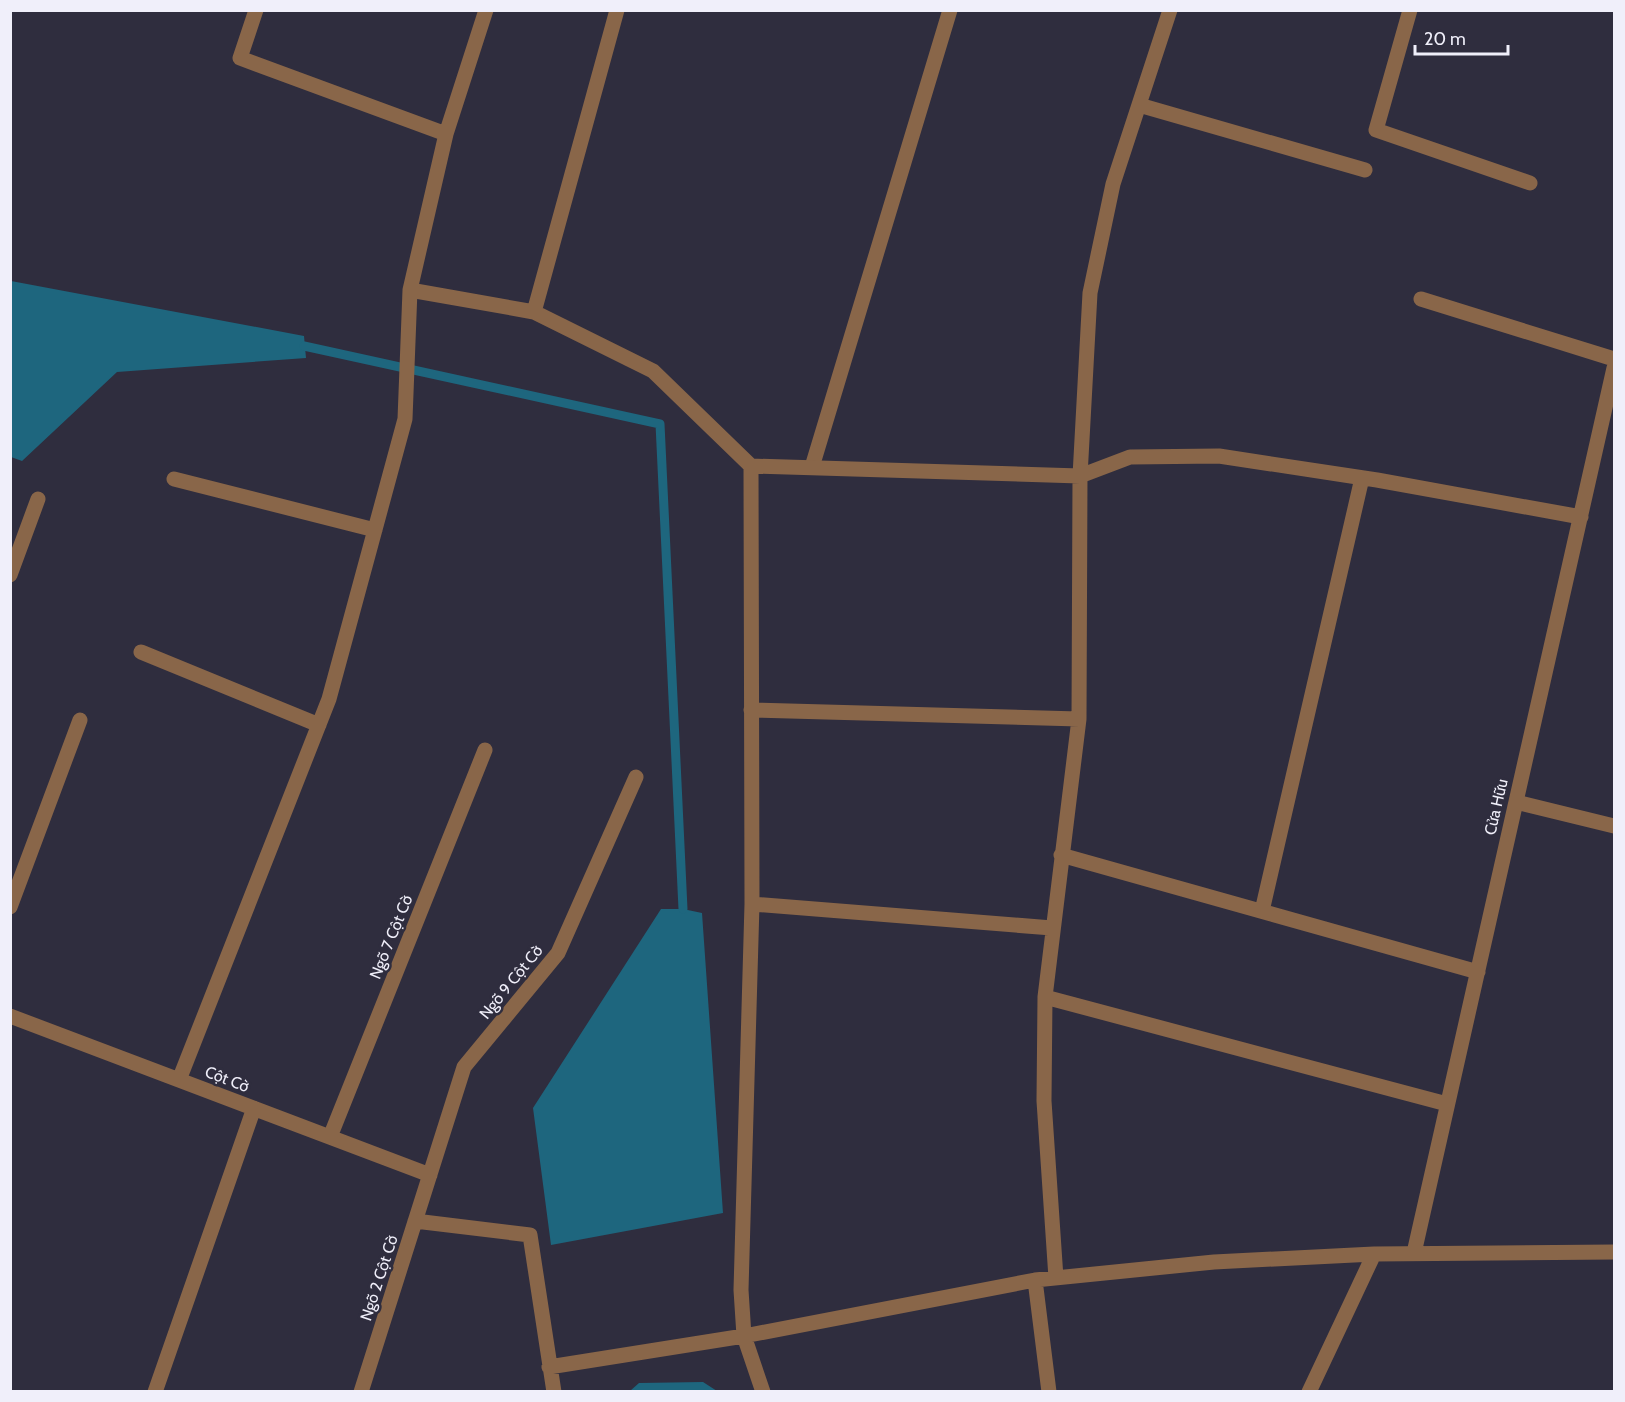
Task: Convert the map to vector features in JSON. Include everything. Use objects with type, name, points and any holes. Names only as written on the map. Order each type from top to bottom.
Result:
[{"type":"street","points":[[256,10],[240,58],[446,134]]},
{"type":"street","points":[[179,1080],[329,699],[405,419],[410,290],[446,134],[486,10]]},
{"type":"street","points":[[534,312],[617,10]]},
{"type":"street","points":[[812,467],[950,10]]},
{"type":"street","points":[[1056,1278],[1044,1101],[1045,997],[1079,719],[1080,476],[1090,293],[1113,184],[1170,10]]},
{"type":"street","points":[[1410,10],[1376,130],[1530,183]]},
{"type":"street","points":[[1139,105],[1365,170]]},
{"type":"street","points":[[410,290],[534,312],[653,371],[751,466],[1080,476],[1130,457],[1219,456],[1362,478],[1581,517]]},
{"type":"street","points":[[1421,299],[1614,358]]},
{"type":"street","name":"Cửa Hữu","points":[[1414,1253],[1614,368]]},
{"type":"street","points":[[751,466],[752,904],[741,1290],[744,1336],[763,1392]]},
{"type":"street","points":[[1262,911],[1362,478]]},
{"type":"street","points":[[174,479],[375,530]]},
{"type":"street","points":[[10,574],[38,499]]},
{"type":"street","points":[[141,652],[319,725]]},
{"type":"street","points":[[751,710],[1079,719]]},
{"type":"street","points":[[10,907],[80,720]]},
{"type":"street","name":"Ngõ 7 Cột Cờ","points":[[330,1137],[485,750]]},
{"type":"street","name":"Ngõ 9 Cột Cờ","points":[[430,1174],[464,1067],[558,952],[636,777]]},
{"type":"street","points":[[1516,802],[1614,826]]},
{"type":"street","points":[[1061,855],[1478,972]]},
{"type":"street","points":[[752,904],[1052,928]]},
{"type":"street","points":[[1045,997],[1448,1104]]},
{"type":"street","name":"Cột Cờ","points":[[10,1016],[430,1174]]},
{"type":"street","points":[[155,1392],[254,1108]]},
{"type":"street","name":"Ngõ 2 Cột Cờ","points":[[362,1392],[430,1174]]},
{"type":"street","points":[[415,1221],[530,1235],[554,1392]]},
{"type":"street","points":[[549,1367],[744,1336],[1035,1280],[1214,1263],[1374,1254],[1614,1252]]},
{"type":"street","points":[[1309,1392],[1374,1254]]},
{"type":"street","points":[[1035,1280],[1049,1392]]},
{"type":"water","points":[[11,281],[304,336],[306,358],[117,372],[22,461],[11,457]]},
{"type":"water","points":[[661,909],[683,909],[702,913],[723,1213],[551,1245],[533,1108]]},
{"type":"water","points":[[703,1382],[717,1391],[630,1391],[639,1383]]},
{"type":"waterway","points":[[304,346],[660,424],[683,909]]}]
